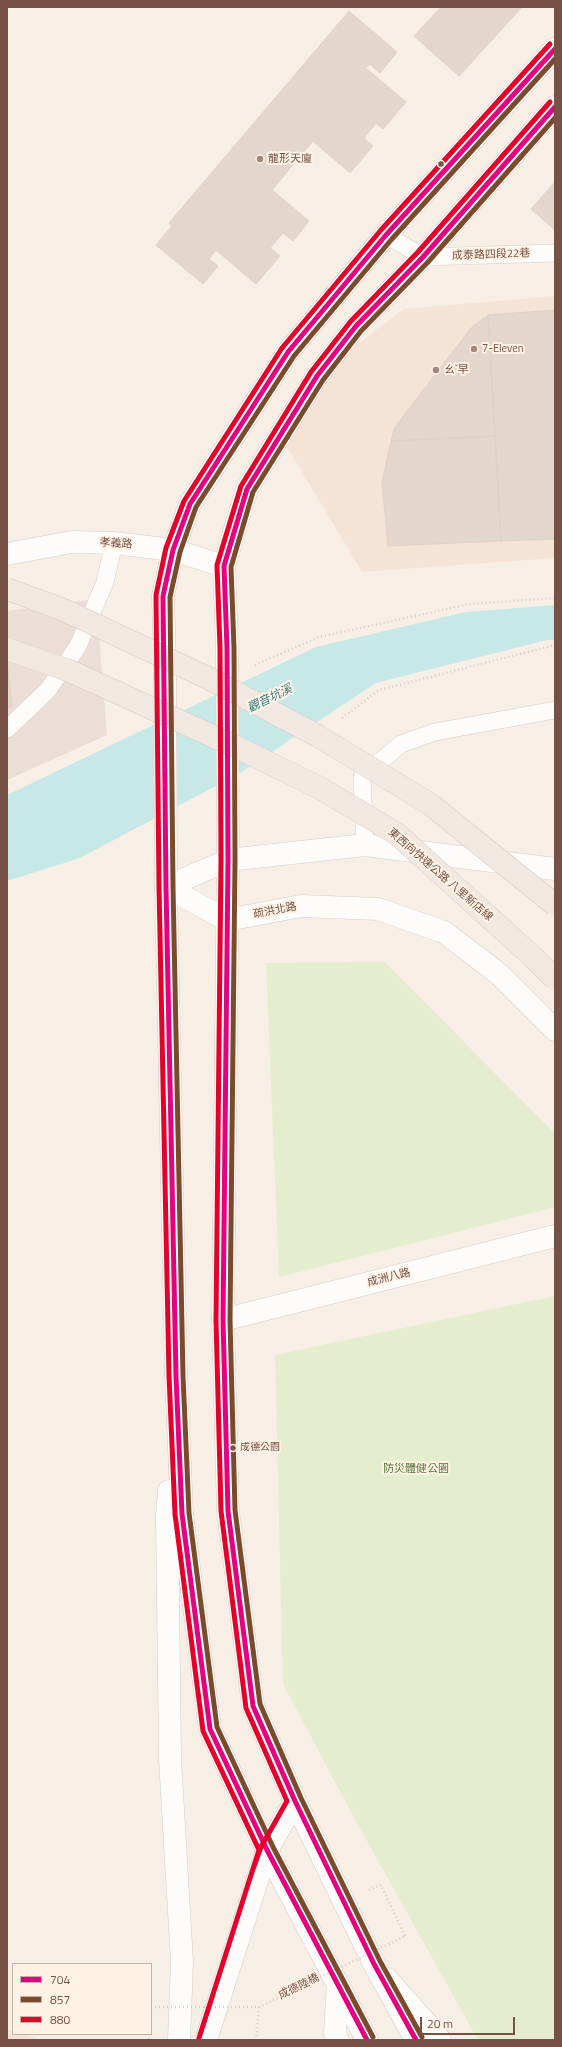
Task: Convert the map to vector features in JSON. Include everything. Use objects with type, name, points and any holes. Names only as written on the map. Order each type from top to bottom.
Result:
[{"type":"highway","points":[[7,589],[71,613],[210,679],[318,736],[430,804],[555,905]]},
{"type":"highway","name":"東西向快速公路 八里新店線","points":[[7,649],[70,671],[230,744],[333,796],[397,834],[533,957],[555,979]]},
{"type":"main road","points":[[367,2040],[268,1850],[210,1729],[182,1514],[176,1376],[166,887],[165,666],[163,596],[173,550],[190,504],[288,352],[386,235],[555,49]]},
{"type":"main road","points":[[416,2040],[374,1964],[295,1801],[253,1706],[228,1511],[223,1320],[228,860],[227,648],[224,566],[247,489],[317,376],[356,326],[423,257],[555,107]]},
{"type":"main road","name":"孝義路","points":[[7,554],[72,542],[114,543],[173,550],[224,566]]},
{"type":"main road","points":[[166,887],[228,860],[365,845],[555,869]]},
{"type":"main road","points":[[166,887],[227,920]]},
{"type":"main road","name":"疏洪北路","points":[[227,920],[301,906],[378,909],[444,932],[499,974],[555,1030]]},
{"type":"main road","name":"成洲八路","points":[[223,1320],[555,1236]]},
{"type":"main road","points":[[176,1376],[167,1516],[170,1759],[182,1962],[179,2040]]},
{"type":"main road","points":[[206,2040],[268,1850],[295,1801]]},
{"type":"main road","points":[[374,1964],[440,2040]]},
{"type":"main road","points":[[338,1984],[335,2033],[338,2040]]},
{"type":"lane","points":[[386,235],[423,257]]},
{"type":"lane","name":"成泰路四段22巷","points":[[423,257],[555,253]]},
{"type":"lane","points":[[7,729],[48,690],[78,646],[106,582],[114,543]]},
{"type":"lane","points":[[365,845],[362,777],[401,744],[435,732],[555,710]]},
{"type":"path","points":[[252,666],[327,636],[469,604],[555,598]]},
{"type":"path","points":[[341,719],[379,690],[555,645]]},
{"type":"path","name":"成德陸橋","points":[[152,2007],[259,2007],[404,1936],[381,1885]]},
{"type":"path","points":[[256,2040],[259,2007]]},
{"type":"shaded area","points":[[555,296],[555,558],[362,572],[287,447],[341,356],[404,309]]},
{"type":"shaded area","points":[[96,599],[107,735],[7,780],[7,611]]},
{"type":"shaded area","points":[[7,2030],[12,2031],[12,2035],[27,2035],[45,2040],[7,2040]]},
{"type":"green space","points":[[385,962],[555,1134],[555,1207],[279,1277],[266,963]]},
{"type":"green space","name":"防災體健公園","points":[[555,1296],[555,2040],[478,2040],[352,1814],[283,1684],[275,1355]]},
{"type":"water","name":"觀音坑溪","points":[[555,605],[555,640],[547,640],[376,683],[240,773],[80,858],[7,881],[7,795],[316,647],[466,612]]},
{"type":"building","points":[[441,7],[522,7],[459,76],[414,36]]},
{"type":"building","name":"龍形天廈","points":[[349,11],[397,52],[380,73],[370,64],[366,68],[406,102],[383,129],[376,123],[364,138],[373,146],[350,173],[313,141],[272,190],[309,221],[293,241],[283,233],[270,248],[280,256],[256,284],[216,250],[209,259],[218,266],[203,284],[156,245],[172,226],[169,223]]},
{"type":"building","points":[[555,182],[555,230],[531,209]]},
{"type":"building","points":[[555,310],[555,539],[501,541],[488,315]]},
{"type":"building","points":[[488,315],[495,436],[391,441],[395,427],[471,328]]},
{"type":"building","points":[[495,436],[501,541],[388,546],[382,483],[391,441]]},
{"type":"building","points":[[7,661],[12,707],[7,708]]},
{"type":"transit line","name":"880","points":[[199,2038],[259,1850],[203,1731],[175,1514],[169,1376],[159,887],[156,595],[166,548],[184,501],[282,348],[381,230],[550,44]]},
{"type":"transit line","name":"704","points":[[367,2040],[267,1850],[210,1729],[182,1514],[176,1376],[166,887],[163,596],[173,550],[190,504],[288,352],[386,235],[555,49]]},
{"type":"transit line","name":"857","points":[[373,2037],[273,1847],[217,1727],[189,1513],[183,1376],[173,887],[170,597],[180,552],[196,507],[294,356],[391,240],[555,59]]},
{"type":"transit line","name":"880","points":[[252,1872],[261,1847],[287,1801],[246,1708],[221,1511],[216,1320],[221,860],[220,648],[217,565],[241,486],[311,372],[351,321],[418,252],[550,102]]},
{"type":"transit line","name":"704","points":[[416,2040],[374,1964],[295,1801],[253,1706],[228,1511],[223,1320],[228,860],[227,648],[224,566],[247,489],[317,376],[356,326],[423,257],[555,107]]},
{"type":"transit line","name":"857","points":[[422,2037],[380,1961],[301,1798],[260,1704],[235,1510],[230,1320],[235,860],[234,648],[231,567],[253,492],[323,380],[361,331],[428,262],[555,118]]},
{"type":"place","name":"龍形天廈","points":[[260,159]]},
{"type":"place","name":"7-Eleven","points":[[474,349]]},
{"type":"place","name":"ㄠˇ早","points":[[436,370]]},
{"type":"place","name":"成德公園","points":[[233,1448]]}]
